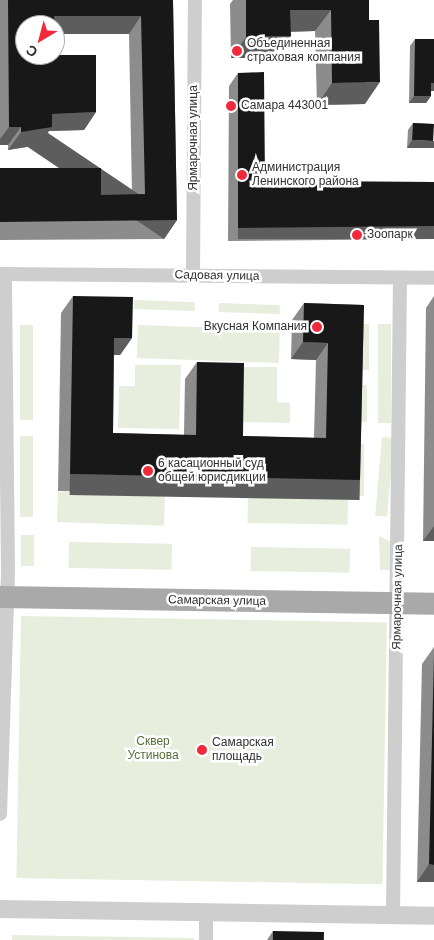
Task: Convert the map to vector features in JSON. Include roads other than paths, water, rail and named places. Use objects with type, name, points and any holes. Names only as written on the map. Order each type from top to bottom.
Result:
[{"type":"main road","name":"Самарская улица","points":[[4,597],[434,604]]},
{"type":"street","name":"Ярмарочная улица","points":[[193,275],[195,0]]},
{"type":"street","name":"Садовая улица","points":[[2,274],[434,278]]},
{"type":"street","points":[[0,814],[4,597],[2,274]]},
{"type":"street","name":"Ярмарочная улица","points":[[393,915],[398,604],[400,278]]},
{"type":"street","points":[[0,909],[434,916]]},
{"type":"street","points":[[206,913],[206,940]]},
{"type":"place","name":"Объединенная страховая компания","points":[[237,51]]},
{"type":"place","name":"Самара 443001","points":[[231,106]]},
{"type":"place","name":"Администрация Ленинского района","points":[[242,175]]},
{"type":"place","name":"Зоопарк","points":[[357,235]]},
{"type":"place","name":"Вкусная Компания","points":[[317,327]]},
{"type":"place","name":"6 касационный суд общей юрисдикции","points":[[148,471]]},
{"type":"place","name":"Самарская площадь","points":[[202,750]]},
{"type":"park label","name":"Сквер Устинова","points":[[153,749]]}]
